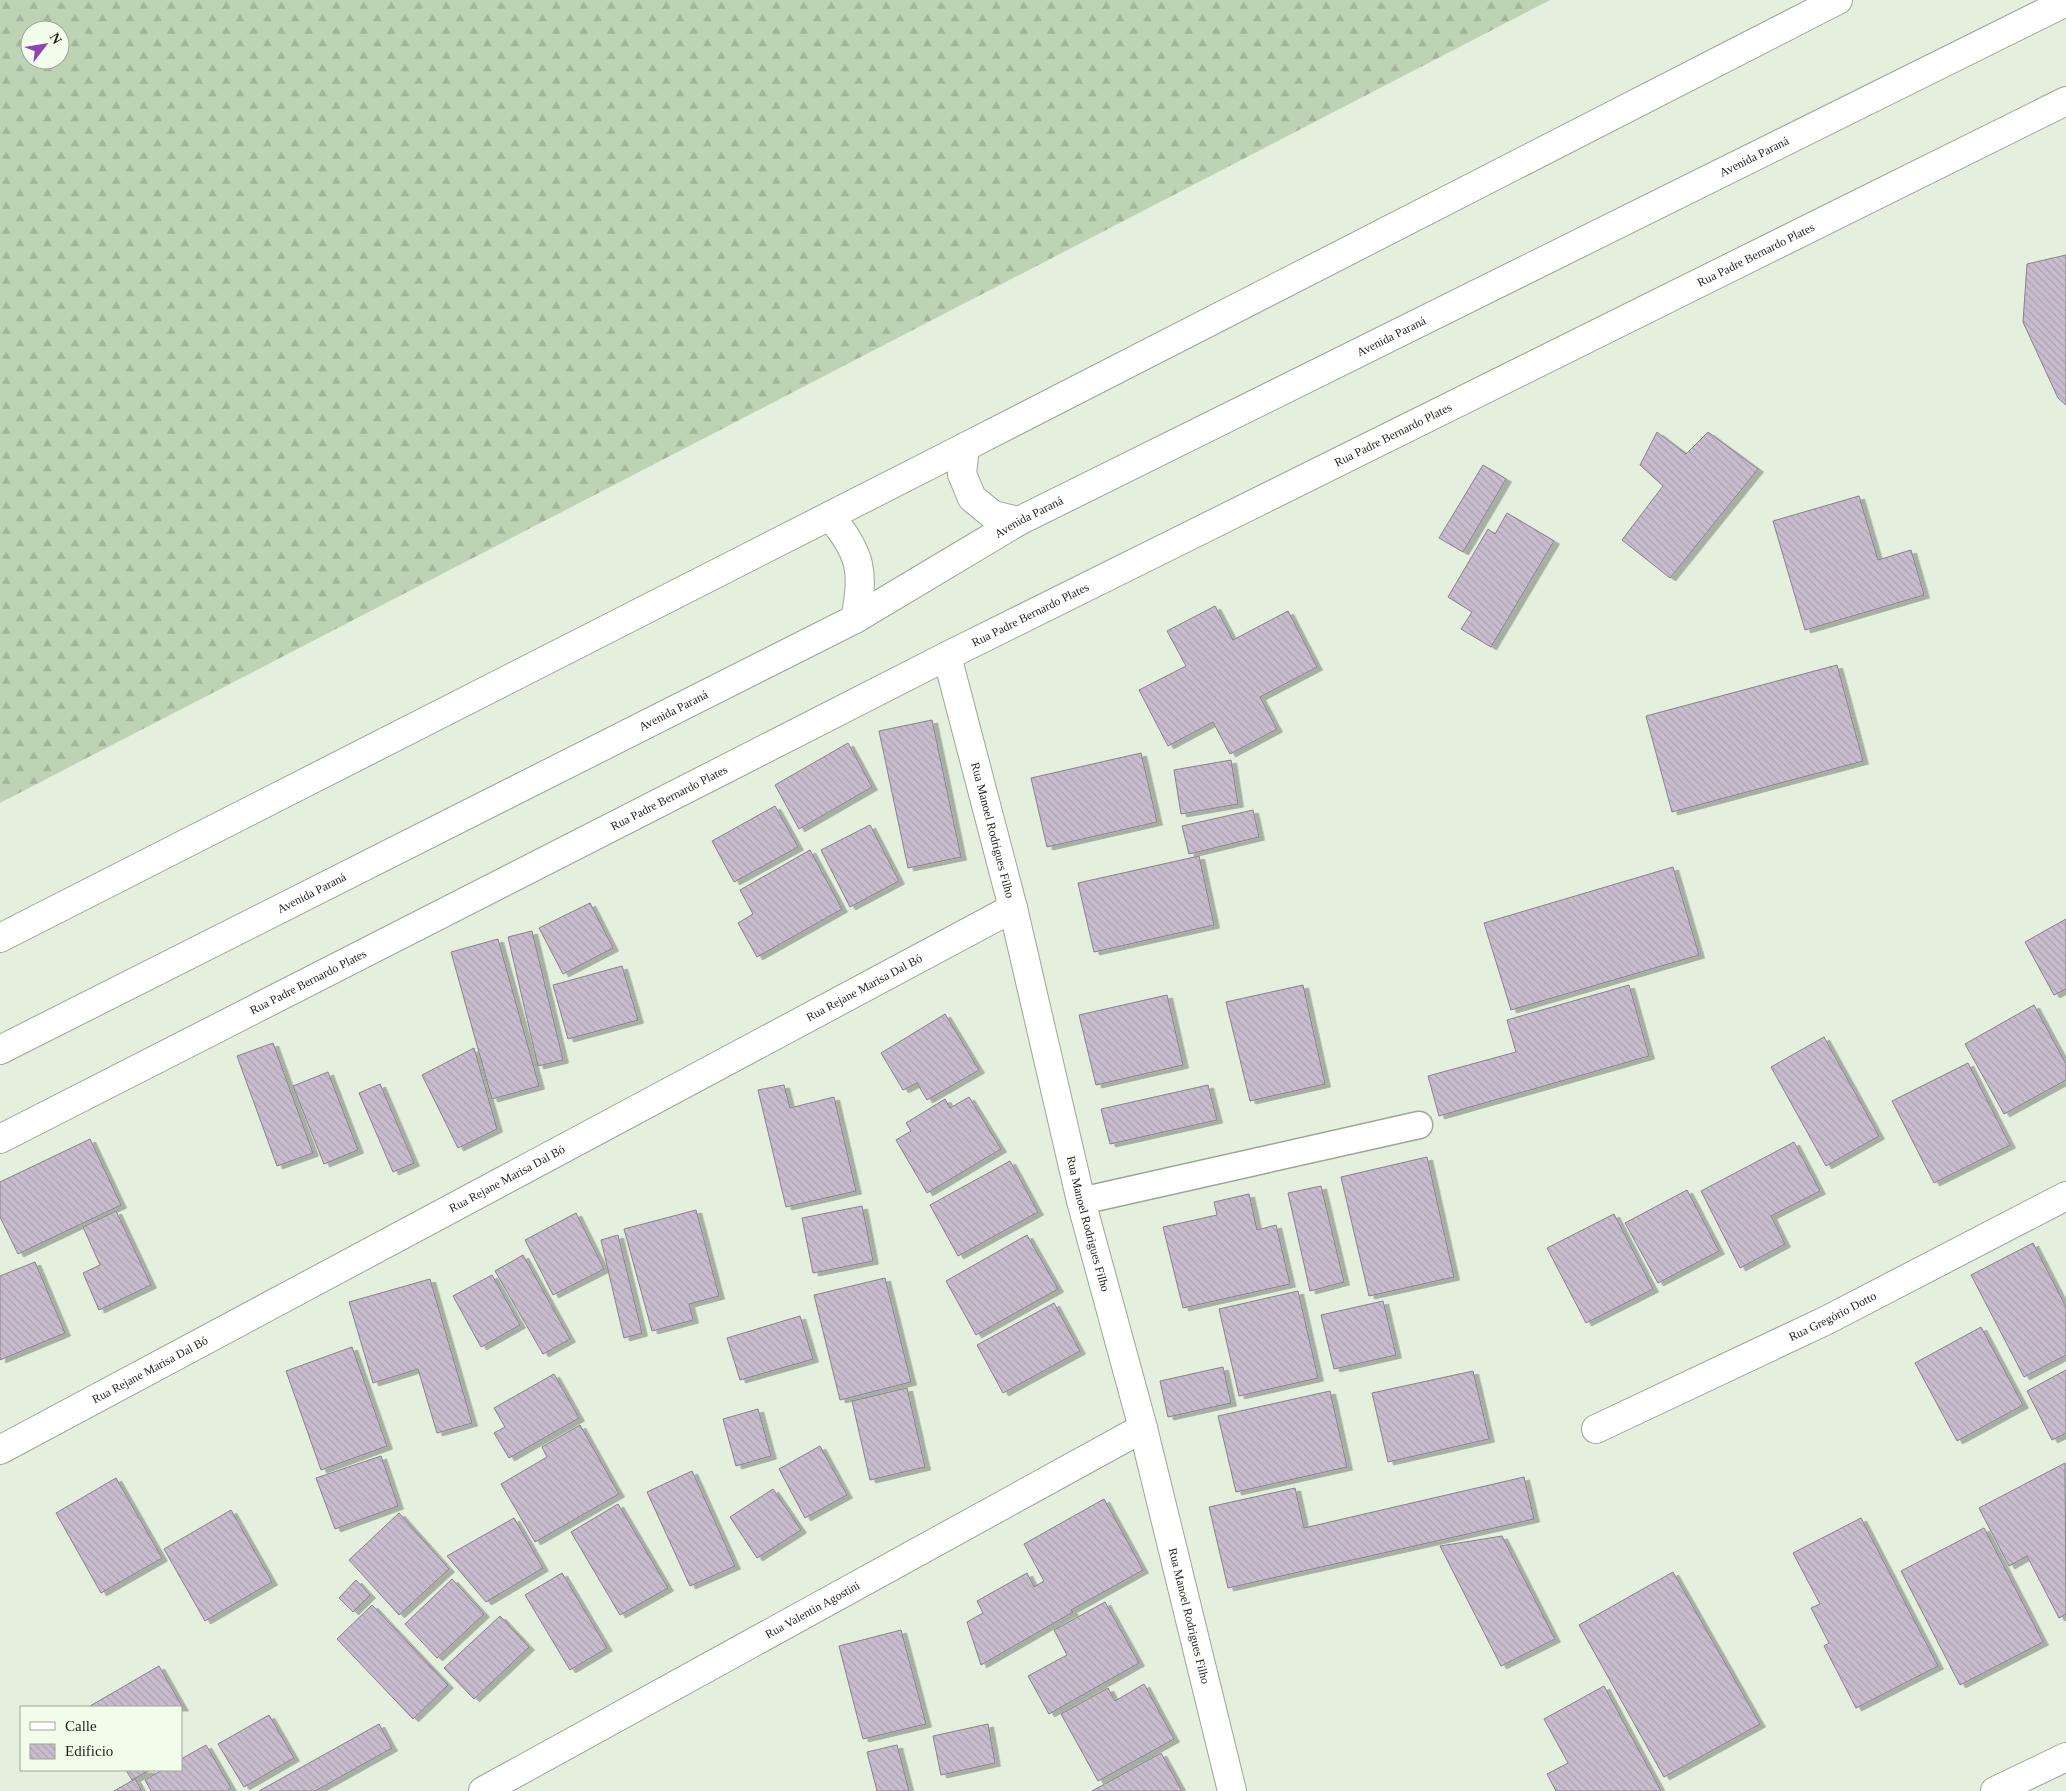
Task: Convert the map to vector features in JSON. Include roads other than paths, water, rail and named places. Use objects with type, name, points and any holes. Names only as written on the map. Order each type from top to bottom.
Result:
[{"type":"street","points":[[0,938],[966,447],[1838,0]]},
{"type":"street","name":"Avenida Paraná","points":[[0,1050],[855,619],[1019,521],[2066,2]]},
{"type":"street","name":"Rua Padre Bernardo Plates","points":[[0,1139],[947,656],[2066,101]]},
{"type":"street","points":[[966,447],[962,474],[972,498],[993,515],[1019,521]]},
{"type":"street","points":[[830,516],[848,537],[859,563],[861,591],[855,619]]},
{"type":"street","name":"Rua Manoel Rodrigues Filho","points":[[947,656],[1014,908],[1081,1202],[1143,1428],[1232,1791]]},
{"type":"street","name":"Rua Rejane Marisa Dal Bó","points":[[0,1450],[1014,908]]},
{"type":"street","name":"Rua Gregório Dotto","points":[[1596,1429],[1827,1320],[2066,1196]]},
{"type":"street","name":"Rua Valentin Agostini","points":[[483,1791],[1143,1428]]},
{"type":"street","points":[[1995,1791],[2066,1757]]},
{"type":"lane","points":[[1081,1202],[1419,1125]]}]
